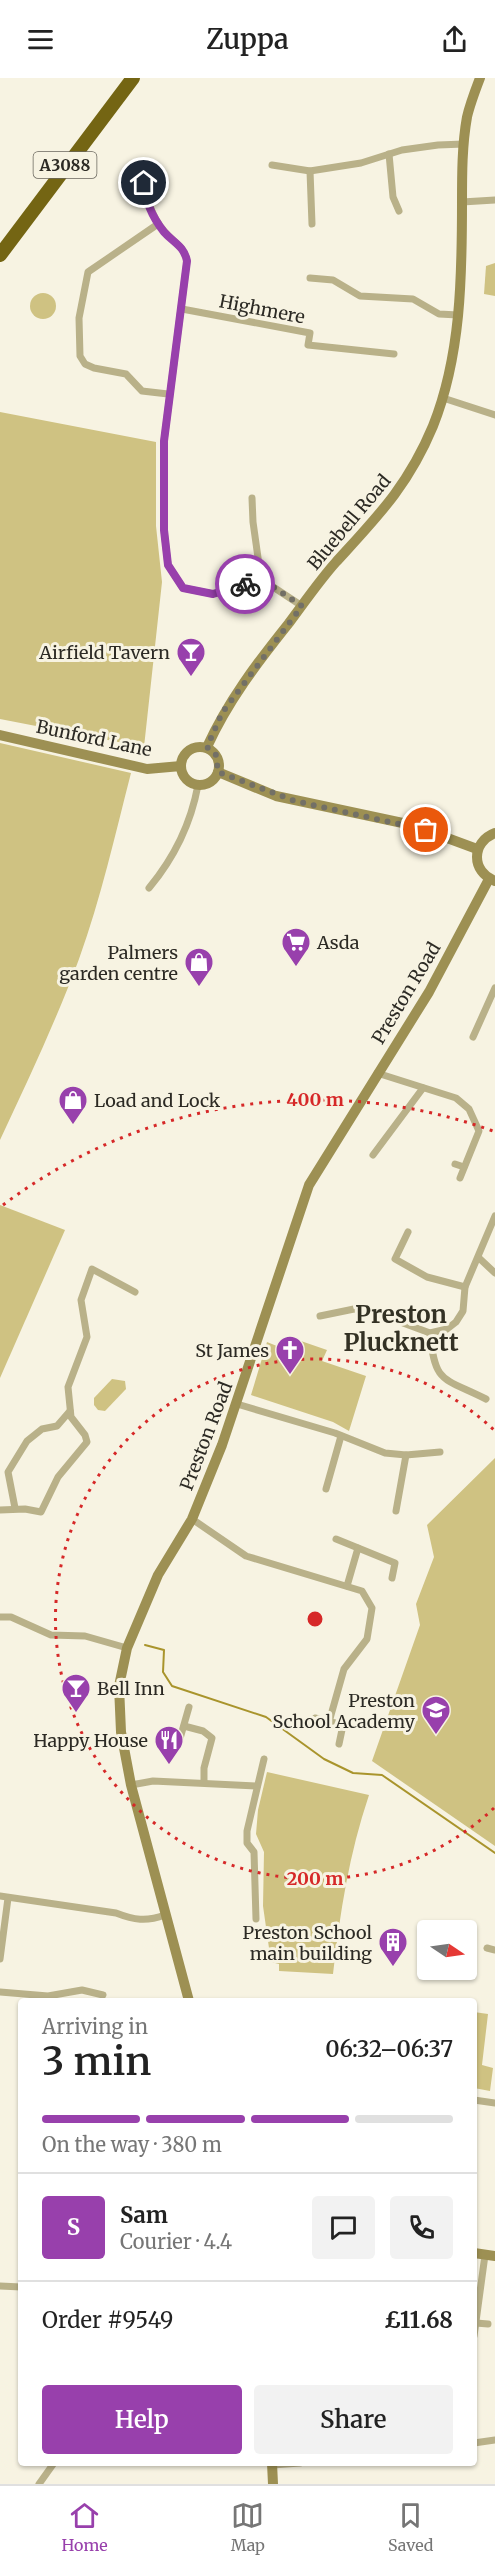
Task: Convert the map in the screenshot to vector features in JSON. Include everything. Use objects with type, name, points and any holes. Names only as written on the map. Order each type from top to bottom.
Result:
[{"type":"highway","name":"A3088","points":[[0,255],[133,78]]},
{"type":"street","name":"Bluebell Road","points":[[207,747],[222,713],[336,562],[386,509],[422,451],[443,398],[456,339],[462,202],[460,179],[467,116],[480,78]]},
{"type":"street","points":[[272,165],[310,171],[361,163],[389,154],[438,145],[464,144]]},
{"type":"street","points":[[389,154],[393,197],[399,211]]},
{"type":"street","points":[[144,169],[145,196],[158,224],[185,249],[187,261],[182,309],[168,394],[164,441],[164,530],[168,565],[172,575],[183,588],[213,594],[261,579]]},
{"type":"street","points":[[310,171],[312,224]]},
{"type":"street","points":[[462,202],[495,200]]},
{"type":"street","points":[[158,224],[88,272],[83,285],[78,345],[80,356],[85,364],[126,374],[142,390],[168,394]]},
{"type":"street","points":[[310,279],[333,279],[360,296],[413,299],[440,314],[458,315]]},
{"type":"street","name":"Highmere","points":[[182,309],[310,333],[308,345],[394,354]]},
{"type":"street","points":[[443,398],[495,415]]},
{"type":"street","points":[[252,498],[252,522],[261,579],[302,606]]},
{"type":"street","name":"Bunford Lane","points":[[0,735],[147,769],[181,766]]},
{"type":"street","points":[[207,747],[216,755],[218,772],[210,782],[198,785],[184,777],[181,766],[189,750],[207,747]]},
{"type":"street","points":[[218,772],[276,796],[412,825],[477,849]]},
{"type":"street","points":[[149,888],[178,845],[188,824],[198,785]]},
{"type":"street","points":[[492,880],[477,863],[477,849],[481,842],[495,833]]},
{"type":"street","name":"Preston Road","points":[[188,1998],[130,1785],[121,1732],[119,1686],[127,1648],[158,1575],[192,1519],[237,1404],[309,1185],[429,992],[492,880]]},
{"type":"street","points":[[473,1037],[495,988]]},
{"type":"street","points":[[377,1073],[456,1098],[470,1109],[479,1131],[460,1178]]},
{"type":"street","points":[[374,1155],[423,1088]]},
{"type":"street","points":[[455,1164],[464,1167]]},
{"type":"street","points":[[320,1316],[354,1309],[368,1310],[430,1333],[441,1332],[456,1322],[463,1311],[465,1287],[495,1216]]},
{"type":"street","points":[[408,1232],[395,1259],[427,1277],[465,1287]]},
{"type":"street","points":[[479,1258],[495,1273]]},
{"type":"street","points":[[0,1510],[15,1508],[41,1512],[58,1477],[87,1442],[69,1412],[68,1387],[87,1337],[81,1300],[92,1269],[135,1292]]},
{"type":"street","points":[[430,1333],[433,1362],[440,1376],[486,1398]]},
{"type":"street","points":[[237,1404],[341,1436],[385,1453],[406,1455],[440,1452]]},
{"type":"street","points":[[15,1508],[8,1472],[27,1441],[42,1429],[57,1426],[69,1412]]},
{"type":"street","points":[[326,1489],[341,1436]]},
{"type":"street","points":[[396,1511],[406,1455]]},
{"type":"street","points":[[192,1519],[246,1556],[362,1591],[372,1608],[367,1639],[344,1669],[329,1722]]},
{"type":"street","points":[[336,1539],[395,1563],[392,1578]]},
{"type":"street","points":[[347,1586],[358,1548]]},
{"type":"street","points":[[0,1617],[10,1617],[51,1635],[85,1636],[127,1648]]},
{"type":"street","points":[[179,1742],[189,1707]]},
{"type":"street","points":[[315,1718],[343,1725],[339,1744]]},
{"type":"street","points":[[184,1726],[203,1731],[212,1738],[204,1768],[204,1782]]},
{"type":"street","points":[[256,1919],[254,1852],[247,1843],[264,1759]]},
{"type":"street","points":[[130,1785],[153,1781],[257,1786]]},
{"type":"street","points":[[0,1896],[116,1913],[133,1920],[150,1920],[165,1915]]},
{"type":"street","points":[[0,1959],[8,1898]]},
{"type":"street","points":[[0,1992],[48,1996],[82,1990],[103,1995]]},
{"type":"street","points":[[477,2100],[495,2103]]},
{"type":"street","points":[[477,2315],[485,2255]]},
{"type":"street","points":[[0,2286],[18,2287]]},
{"type":"street","points":[[477,2323],[488,2324]]},
{"type":"street","points":[[477,2443],[495,2440]]},
{"type":"street","points":[[39,2484],[52,2466]]},
{"type":"street","points":[[272,2466],[273,2484]]},
{"type":"shaded area","points":[[495,263],[495,296],[484,294],[486,266]]},
{"type":"shaded area","points":[[43,293],[52,297],[56,306],[52,315],[43,319],[34,315],[30,306],[34,297]]},
{"type":"shaded area","points":[[0,412],[156,442],[156,526],[162,582],[144,747],[0,719]]},
{"type":"shaded area","points":[[0,743],[131,773],[101,890],[79,959],[51,1028],[0,1140]]},
{"type":"shaded area","points":[[0,1205],[65,1230],[0,1378]]},
{"type":"shaded area","points":[[298,1340],[327,1350],[322,1361],[366,1376],[349,1431],[333,1422],[251,1395],[267,1342],[294,1353]]},
{"type":"shaded area","points":[[112,1379],[125,1381],[126,1389],[105,1411],[98,1410],[94,1405],[94,1398]]},
{"type":"shaded area","points":[[495,1458],[495,1846],[372,1761],[420,1625],[416,1604],[434,1557],[427,1525]]},
{"type":"shaded area","points":[[267,1772],[369,1795],[346,1884],[333,1974],[279,1971],[279,1964],[271,1962],[263,1906],[264,1852],[256,1834],[258,1810]]},
{"type":"shaded area","points":[[477,2012],[488,2014],[482,2065],[493,2068],[490,2091],[477,2089]]},
{"type":"waterway","points":[[145,1645],[164,1650],[163,1672],[172,1686],[266,1717],[324,1759],[353,1773],[382,1775],[495,1853]]},
{"type":"way so far","points":[[245,584],[261,579],[302,606],[255,665],[222,713],[207,747],[219,760],[218,772],[276,796],[426,830]]},
{"type":"place","name":"Airfield Tavern","points":[[191,678]]},
{"type":"place","name":"Asda","points":[[296,968]]},
{"type":"place","name":"Palmers garden centre","points":[[199,988]]},
{"type":"place","name":"Load and Lock","points":[[73,1126]]},
{"type":"place","name":"St James","points":[[290,1376]]},
{"type":"place","name":"Bell Inn","points":[[76,1714]]},
{"type":"place","name":"Preston School Academy","points":[[436,1736]]},
{"type":"place","name":"Happy House","points":[[169,1766]]},
{"type":"place","name":"Preston School main building","points":[[393,1968]]},
{"type":"district","name":"Preston Plucknett","points":[[401,1328]]},
{"type":"route","points":[[144,183],[145,196],[158,224],[166,234],[185,249],[187,261],[182,309],[168,394],[164,441],[164,530],[168,565],[172,575],[183,588],[213,594],[245,584]]}]
